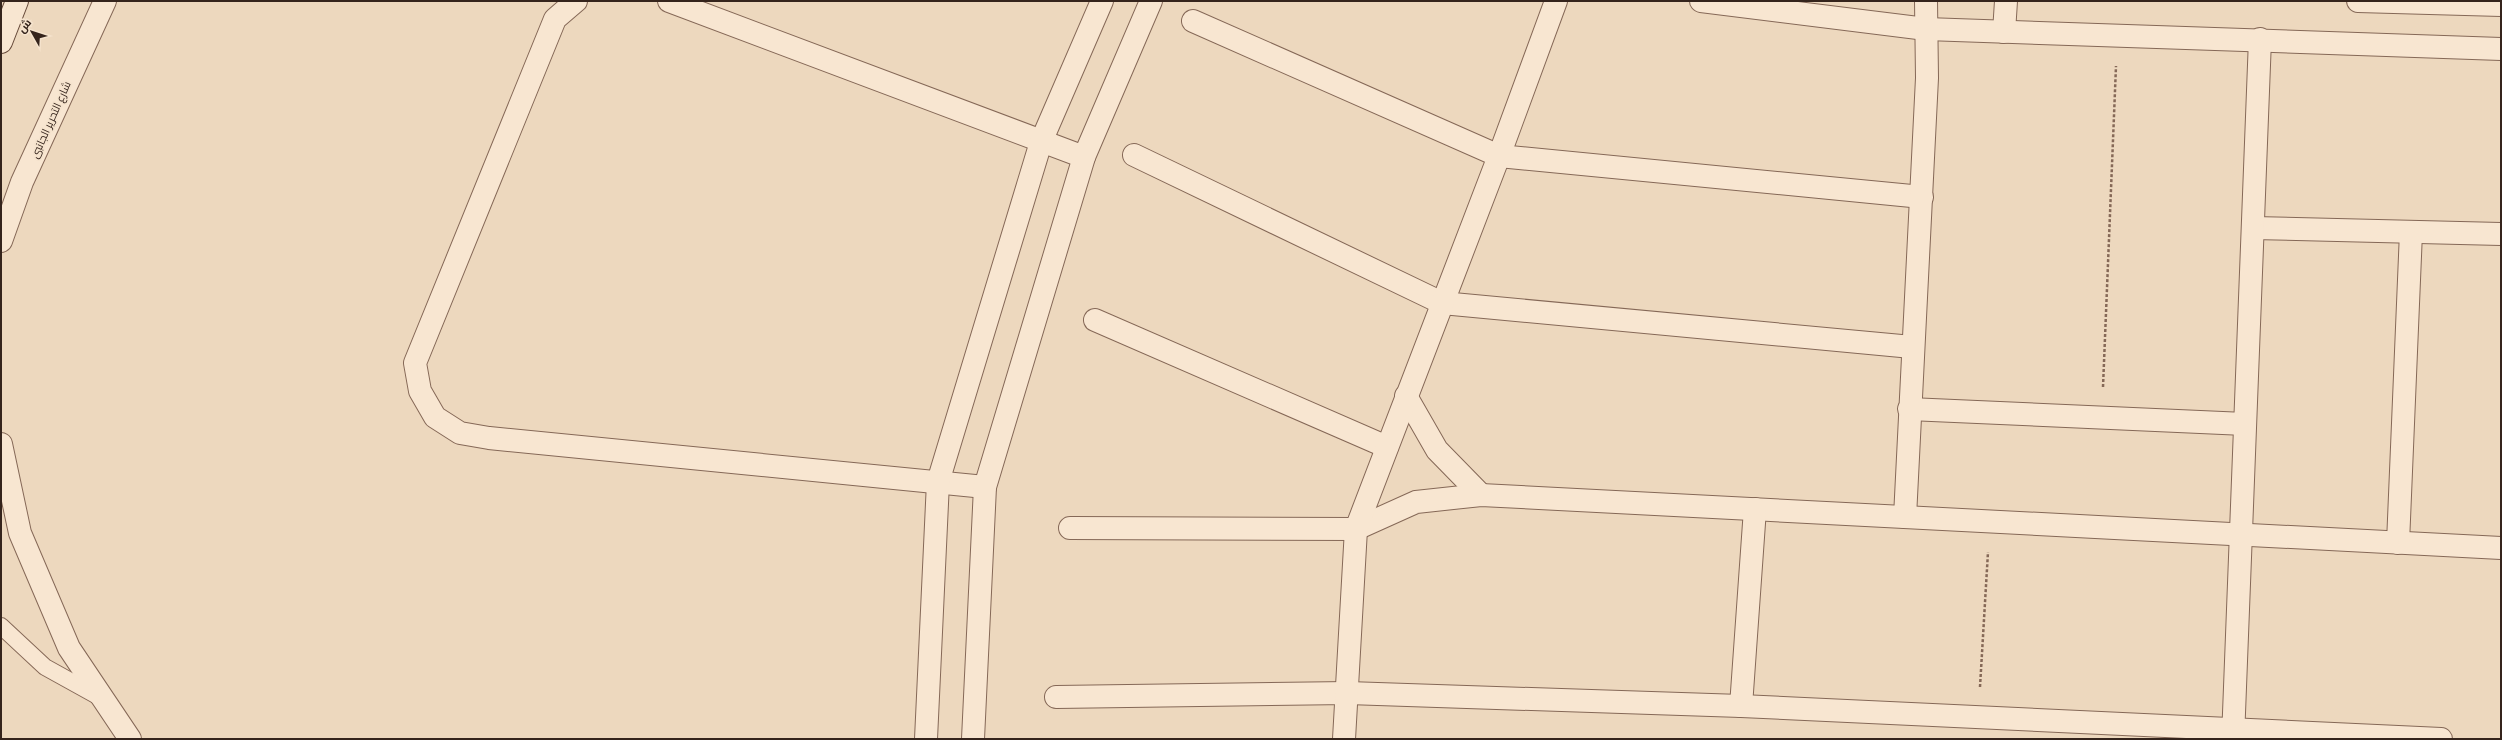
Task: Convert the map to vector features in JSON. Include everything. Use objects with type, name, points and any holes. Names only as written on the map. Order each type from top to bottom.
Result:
[{"type":"street","points":[[1,42],[17,1]]},
{"type":"street","name":"شارع التحرير الجانبى","points":[[1,241],[22,182],[105,1]]},
{"type":"street","points":[[576,1],[555,19],[415,362],[420,391],[435,417],[460,433],[489,438],[985,487]]},
{"type":"street","points":[[669,1],[1084,157]]},
{"type":"street","points":[[926,739],[938,482],[1041,142],[1102,1]]},
{"type":"street","points":[[973,739],[985,487],[1084,157],[1151,1]]},
{"type":"street","points":[[1344,739],[1348,693],[1356,529],[1499,156],[1556,1]]},
{"type":"street","points":[[1701,1],[1926,29],[2501,48]]},
{"type":"street","points":[[1904,517],[1912,346],[1922,196],[1927,78],[1926,1]]},
{"type":"street","points":[[2004,32],[2006,1]]},
{"type":"street","points":[[2358,1],[2501,5]]},
{"type":"street","points":[[1193,21],[1499,156],[1922,196]]},
{"type":"street","points":[[2233,734],[2260,39]]},
{"type":"street","points":[[1134,155],[1442,303],[1912,346]]},
{"type":"street","points":[[2253,228],[2501,234]]},
{"type":"street","points":[[2398,543],[2411,232]]},
{"type":"street","points":[[1095,320],[1387,447]]},
{"type":"street","points":[[1406,396],[1437,450],[1481,495]]},
{"type":"street","points":[[1909,409],[2245,424]]},
{"type":"street","points":[[1,444],[20,534],[68,648],[130,739]]},
{"type":"street","points":[[1070,528],[1356,529],[1416,502],[1481,495],[2501,548]]},
{"type":"street","points":[[1741,706],[1755,509]]},
{"type":"street","points":[[1056,697],[1348,693],[1741,706],[1978,718],[2233,734],[2441,739]]},
{"type":"lane","points":[[1,626],[45,667],[103,698]]},
{"type":"path","points":[[2101,417],[2117,35]]},
{"type":"path","points":[[1978,718],[1990,521]]}]
